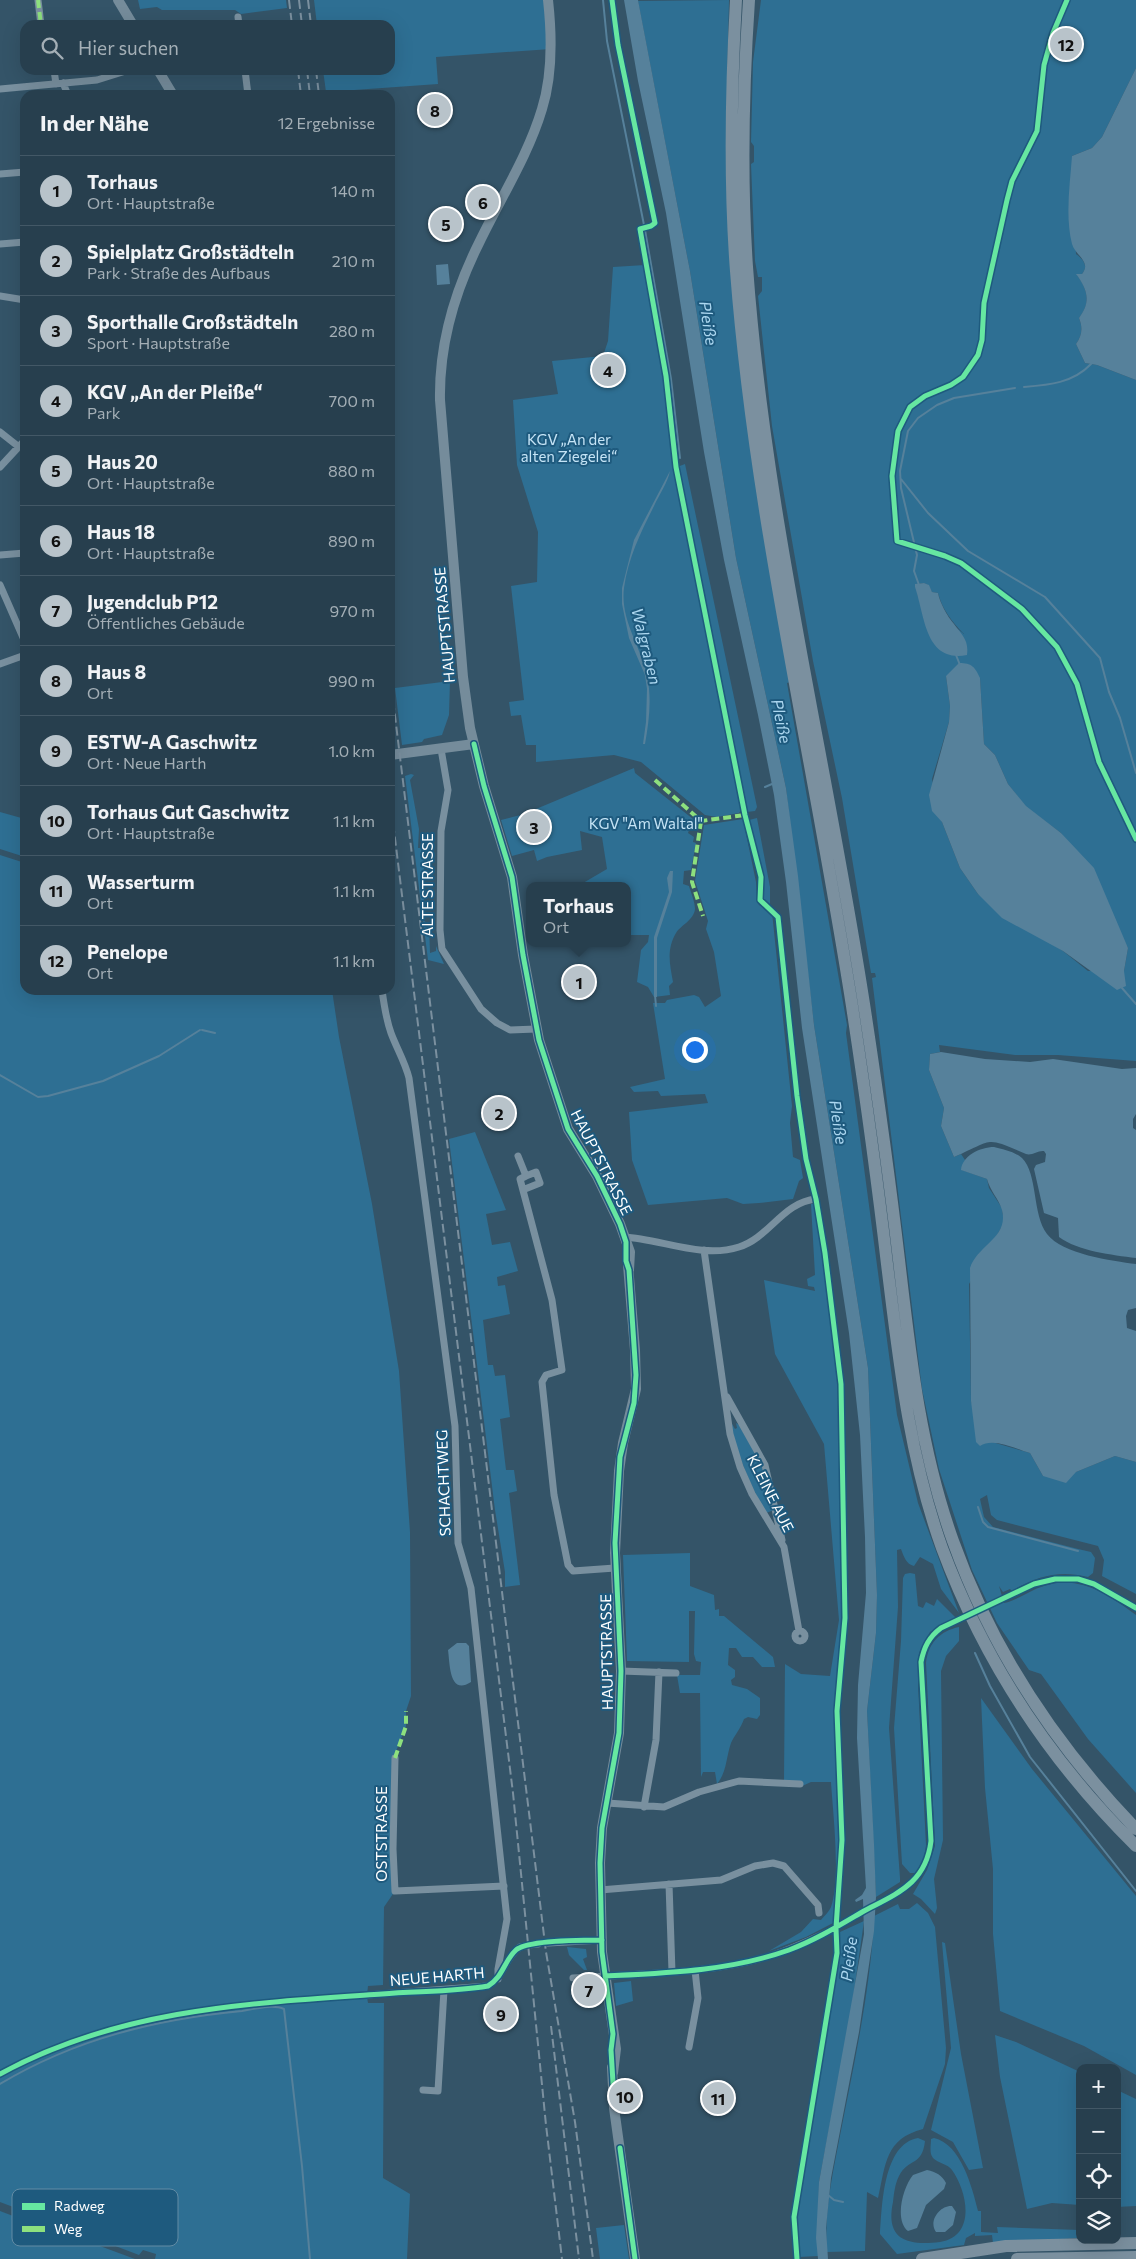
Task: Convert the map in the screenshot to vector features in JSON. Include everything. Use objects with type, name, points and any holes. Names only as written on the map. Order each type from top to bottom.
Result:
[{"type":"highway","points":[[736,0],[732,86],[732,198],[736,270],[747,389],[774,566],[841,935],[875,1163],[901,1383],[909,1428],[923,1487],[942,1548],[964,1600],[1002,1677],[1061,1762],[1136,1846]]},
{"type":"highway","points":[[749,0],[744,86],[744,189],[750,293],[759,383],[787,573],[852,929],[886,1154],[910,1356],[923,1435],[934,1484],[954,1544],[996,1639],[1055,1734],[1136,1829]]},
{"type":"highway","points":[[1123,1815],[1136,1824]]},
{"type":"highway","points":[[1119,1829],[1136,1855]]},
{"type":"highway","points":[[922,2259],[1006,2246],[1136,2242]]},
{"type":"highway","points":[[1017,2259],[1136,2257]]},
{"type":"main road","points":[[118,0],[130,20]]},
{"type":"main road","name":"HAUPTSTRASSE","points":[[548,0],[551,52],[547,87],[542,109],[522,158],[467,269],[445,339],[440,380],[444,461],[463,676],[474,744],[512,877],[536,1029],[568,1129],[597,1176],[616,1214],[625,1240],[626,1261],[629,1270],[636,1356],[636,1389],[620,1457],[615,1568],[621,1671],[619,1734],[602,1828],[600,1890],[605,1976],[613,2034],[611,2050],[614,2108],[635,2259]]},
{"type":"main road","points":[[161,75],[170,90]]},
{"type":"main road","points":[[395,754],[474,744]]},
{"type":"street","points":[[38,0],[40,20]]},
{"type":"street","points":[[56,75],[64,90]]},
{"type":"street","points":[[0,89],[60,84],[116,75]]},
{"type":"street","points":[[246,75],[247,90]]},
{"type":"street","points":[[0,174],[20,172]]},
{"type":"street","points":[[0,244],[20,242]]},
{"type":"street","points":[[0,296],[20,299]]},
{"type":"street","points":[[0,432],[18,448]]},
{"type":"street","points":[[0,468],[20,446]]},
{"type":"street","points":[[0,555],[20,553]]},
{"type":"street","points":[[0,585],[20,631]]},
{"type":"street","points":[[0,664],[20,658]]},
{"type":"street","name":"ALTE STRASSE","points":[[441,749],[448,790],[440,831],[440,930],[442,950],[481,1009],[497,1023],[510,1030],[536,1029]]},
{"type":"street","name":"SCHACHTWEG","points":[[383,995],[385,1013],[409,1078],[425,1188],[454,1426],[458,1543],[471,1588],[507,1919],[498,1979]]},
{"type":"street","points":[[518,1156],[526,1176]]},
{"type":"street","points":[[525,1190],[540,1183],[536,1172],[520,1179],[525,1190],[552,1300],[562,1370],[546,1376],[542,1382],[554,1495],[568,1566],[573,1571],[615,1568]]},
{"type":"street","points":[[625,1240],[722,1251],[740,1247],[791,1207],[816,1199]]},
{"type":"street","name":"KLEINE AUE","points":[[704,1250],[730,1434],[740,1467],[752,1494],[784,1548]]},
{"type":"street","name":"KLEINE AUE","points":[[724,1393],[767,1471],[784,1548],[799,1631]]},
{"type":"street","points":[[621,1671],[676,1673]]},
{"type":"street","points":[[644,1807],[656,1740],[659,1672]]},
{"type":"street","name":"OSTSTRASSE","points":[[395,1758],[394,1849],[396,1891],[504,1886]]},
{"type":"street","points":[[607,1803],[644,1807],[671,1805],[699,1792],[739,1781],[800,1784]]},
{"type":"street","points":[[600,1890],[721,1880],[755,1866],[773,1863],[784,1866],[818,1905],[818,1913]]},
{"type":"street","points":[[669,1884],[672,1972]]},
{"type":"street","points":[[574,1978],[695,1970],[772,1955],[806,1943],[836,1928]]},
{"type":"street","points":[[548,1943],[602,1940]]},
{"type":"street","name":"NEUE HARTH","points":[[367,1995],[488,1986],[498,1979],[511,1956],[520,1947]]},
{"type":"street","points":[[689,2047],[698,1998],[695,1970]]},
{"type":"street","name":"NEUE HARTH","points":[[423,2090],[438,2091],[444,1990]]},
{"type":"green space","points":[[138,0],[286,0],[287,8],[241,14],[235,10],[162,10],[157,7],[140,9]]},
{"type":"green space","points":[[314,0],[548,0],[551,49],[436,57],[438,84],[354,90],[326,90],[324,75],[395,75],[395,20],[316,20]]},
{"type":"green space","points":[[729,0],[727,85],[790,682],[787,683],[847,1025],[846,1033],[897,1415],[918,1503],[959,1613],[941,1589],[933,1564],[920,1557],[914,1566],[911,1565],[906,1560],[901,1549],[897,1550],[898,1607],[889,1728],[900,1882],[876,1897],[867,1711],[876,1633],[877,1595],[868,1368],[814,1025],[786,788],[736,558],[690,271],[638,1]]},
{"type":"green space","points":[[761,0],[1136,0],[1136,68],[1102,137],[1092,148],[1072,156],[1076,254],[1083,260],[1085,265],[1082,274],[1077,275],[1084,286],[1087,296],[1087,302],[1079,318],[1081,331],[1080,338],[1076,344],[1085,363],[1097,365],[1136,380],[1136,1061],[1058,1055],[1015,1055],[939,1045],[940,1052],[930,1054],[929,1070],[944,1108],[941,1126],[954,1157],[961,1154],[965,1160],[962,1170],[987,1179],[989,1188],[1002,1208],[1004,1223],[969,1284],[971,1401],[985,1442],[992,1442],[1030,1453],[1043,1476],[1076,1472],[1115,1456],[1136,1462],[1136,1594],[1102,1576],[1104,1560],[1098,1546],[997,1520],[991,1515],[987,1495],[980,1499],[984,1517],[993,1527],[1091,1552],[1095,1558],[1093,1573],[1088,1577],[1058,1574],[1031,1581],[1012,1591],[1010,1589],[1003,1592],[999,1586],[1004,1603],[1044,1586],[1069,1583],[1081,1585],[1104,1594],[1136,1615],[1136,1793],[1088,1739],[1041,1674],[1029,1670],[997,1623],[972,1570],[939,1469],[922,1389],[872,978],[876,977],[875,973],[871,973],[842,798],[813,661],[772,426],[758,296],[762,291],[762,277],[758,277],[755,261],[751,164],[754,162],[754,146],[751,142],[753,62]],"holes":[[[1056,26],[1075,33],[1068,51],[1049,46]],[[924,583],[928,585],[932,592],[938,593],[948,615],[964,634],[918,597],[916,584]],[[946,676],[980,678],[984,744],[995,755],[1008,784],[1026,807],[1061,833],[1128,948],[1124,971],[1088,971],[1063,951],[978,894],[960,868],[942,822],[932,779],[949,722],[950,706]]]},
{"type":"green space","name":"KGV „An der alten Ziegelei“","points":[[645,265],[665,379],[675,467],[742,809],[739,813],[717,817],[705,815],[641,762],[614,755],[536,762],[536,745],[526,745],[521,715],[511,716],[509,702],[524,700],[511,586],[537,582],[538,532],[517,465],[513,400],[558,394],[552,361],[603,356],[608,341],[613,267]]},
{"type":"green space","points":[[685,464],[757,807],[755,811],[747,812],[677,467]]},
{"type":"green space","points":[[450,681],[449,715],[442,735],[424,739],[422,742],[402,745],[395,688]]},
{"type":"green space","name":"KGV \"Am Waltal\"","points":[[634,768],[635,773],[693,819],[688,833],[694,837],[693,842],[696,843],[691,870],[684,871],[683,884],[689,886],[695,909],[690,919],[676,933],[671,945],[670,958],[673,982],[669,986],[670,995],[654,997],[648,987],[637,982],[641,950],[648,942],[649,935],[631,935],[631,882],[585,882],[607,869],[602,837],[580,831],[582,850],[547,857],[537,861],[534,850],[512,856],[501,820],[524,814]]},
{"type":"green space","points":[[414,775],[410,780],[419,829],[418,848],[423,848],[421,853],[428,868],[424,868],[424,921],[429,924],[430,953],[436,951],[436,946],[444,964],[428,960],[405,776]]},
{"type":"green space","points":[[0,812],[20,818],[20,855],[0,849]]},
{"type":"green space","points":[[757,818],[770,887],[770,907],[762,900],[762,877],[749,820]]},
{"type":"green space","points":[[743,819],[756,882],[757,900],[759,905],[772,912],[792,1106],[790,1123],[793,1157],[800,1160],[803,1178],[799,1181],[793,1199],[743,1204],[727,1198],[648,1205],[632,1160],[629,1112],[708,1103],[705,1094],[661,1096],[658,1091],[634,1092],[630,1087],[665,1079],[653,1003],[665,1003],[667,1000],[694,995],[699,997],[705,1007],[721,996],[714,952],[706,929],[708,921],[695,881],[704,825]]},
{"type":"green space","points":[[0,855],[20,861],[20,995],[333,995],[339,1037],[372,1204],[399,1371],[410,1532],[411,1696],[406,1711],[406,1726],[395,1754],[393,1849],[395,1891],[384,1907],[383,1985],[368,1986],[367,1995],[225,2007],[133,2024],[87,2037],[43,2053],[0,2074]]},
{"type":"green space","points":[[475,1132],[506,1210],[486,1214],[492,1245],[510,1242],[518,1271],[497,1277],[498,1286],[505,1285],[510,1314],[483,1320],[488,1365],[493,1365],[495,1376],[505,1375],[510,1417],[500,1419],[506,1470],[514,1470],[517,1491],[509,1493],[520,1585],[505,1587],[505,1572],[495,1510],[449,1139]]},
{"type":"green space","points":[[811,1204],[815,1204],[840,1384],[845,1618],[836,1701],[841,1840],[835,1922],[806,1937],[769,1951],[801,1932],[813,1919],[821,1920],[831,1907],[836,1880],[836,1846],[831,1782],[811,1782],[800,1787],[784,1781],[785,1664],[801,1674],[830,1676],[839,1620],[824,1444],[775,1354],[764,1280],[815,1291],[814,1287],[808,1286],[807,1279],[815,1275]]},
{"type":"green space","points":[[736,1423],[739,1425],[762,1466],[774,1510],[766,1513],[750,1481],[737,1449],[731,1426],[732,1424],[735,1429],[737,1428]]},
{"type":"green space","points":[[690,1553],[690,1586],[714,1595],[715,1610],[719,1609],[719,1616],[724,1616],[773,1657],[775,1667],[762,1667],[753,1657],[742,1657],[736,1648],[729,1648],[728,1665],[735,1670],[735,1677],[731,1680],[732,1685],[747,1689],[760,1698],[760,1715],[757,1719],[748,1717],[744,1719],[731,1743],[725,1769],[717,1784],[715,1772],[703,1772],[701,1777],[700,1693],[680,1693],[677,1675],[700,1675],[701,1662],[696,1661],[694,1654],[695,1611],[689,1611],[689,1662],[627,1661],[623,1555]]},
{"type":"green space","points":[[905,1574],[915,1574],[918,1606],[923,1608],[926,1602],[934,1606],[937,1599],[956,1618],[930,1632],[919,1653],[918,1684],[926,1845],[923,1860],[915,1873],[910,1873],[902,1864],[894,1728],[901,1641],[903,1578]]},
{"type":"green space","points":[[959,1627],[959,1641],[946,1656],[941,1671],[943,1840],[934,1879],[937,1908],[935,1914],[921,1899],[913,1894],[927,1870],[935,1846],[926,1663],[929,1650],[936,1639],[946,1631]]},
{"type":"green space","points":[[981,1698],[1032,1769],[1136,1896],[1136,2075],[1121,2067],[1121,2064],[1116,2064],[1084,2046],[1000,2011],[993,1934],[993,1869],[985,1788]]},
{"type":"green space","points":[[917,1903],[928,1913],[935,1927],[946,2048],[945,2064],[923,2129],[910,2133],[894,2146],[886,2163],[878,2198],[867,2192],[865,2251],[827,2252],[826,2225],[829,2199],[865,2002],[874,1916],[898,1904],[900,1909],[909,1909]]},
{"type":"green space","points":[[864,1921],[851,2013],[819,2182],[818,2256],[799,2257],[797,2217],[840,1954],[840,1932]]},
{"type":"green space","points":[[942,1942],[945,1943],[961,2054],[983,2168],[969,2170],[953,2142],[931,2130],[951,2048]]},
{"type":"green space","points":[[567,1947],[586,1949],[587,1957],[583,1959],[587,1970],[584,1970],[569,1955]]},
{"type":"green space","points":[[631,1981],[633,2001],[616,2006],[614,1983]]},
{"type":"green space","points":[[367,1997],[368,2003],[384,2003],[383,2178],[410,2194],[407,2259],[155,2259],[156,2254],[143,2250],[139,2255],[115,2246],[178,2246],[178,2189],[12,2189],[12,2207],[0,2202],[0,2078],[42,2056],[86,2039],[132,2026],[178,2016],[225,2009],[272,2003]]},
{"type":"green space","points":[[995,2035],[1016,2042],[1076,2070],[1076,2205],[1052,2203],[1027,2209],[1000,2077]]},
{"type":"green space","points":[[1121,2092],[1136,2099],[1136,2206],[1121,2207]]},
{"type":"green space","points":[[918,2138],[925,2141],[921,2155],[903,2170],[894,2192],[891,2215],[892,2225],[901,2238],[918,2243],[940,2242],[952,2238],[964,2223],[966,2212],[962,2190],[952,2170],[933,2158],[931,2139],[934,2138],[943,2142],[951,2149],[964,2168],[978,2211],[981,2211],[981,2232],[998,2233],[997,2227],[1076,2230],[1076,2238],[993,2243],[992,2235],[975,2236],[975,2233],[966,2238],[964,2245],[897,2254],[880,2234],[882,2208],[891,2164],[906,2143]]},
{"type":"green space","points":[[0,2211],[12,2216],[12,2246],[100,2246],[135,2259],[0,2259]]},
{"type":"green space","points":[[624,2225],[629,2259],[600,2259],[596,2228]]},
{"type":"shaded area","points":[[624,0],[638,0],[690,271],[736,558],[786,788],[798,876],[814,1025],[868,1368],[877,1595],[876,1633],[867,1711],[876,1897],[874,1931],[859,2032],[831,2178],[826,2228],[828,2259],[818,2259],[816,2238],[819,2182],[864,1934],[863,1899],[856,1902],[855,1900],[862,1895],[866,1888],[857,1738],[858,1685],[866,1593],[860,1435],[849,1333],[802,1028],[786,882],[774,795],[724,560],[704,452],[666,213],[638,81]]},
{"type":"shaded area","points":[[1136,68],[1136,380],[1097,365],[1085,363],[1076,344],[1080,338],[1081,325],[1079,318],[1085,307],[1086,296],[1083,285],[1076,274],[1082,274],[1085,266],[1072,244],[1068,211],[1072,156],[1092,148],[1102,137]]},
{"type":"shaded area","points":[[448,264],[450,284],[437,285],[436,265]]},
{"type":"shaded area","points":[[670,471],[636,546],[624,588],[625,611],[649,684],[649,719],[645,744],[643,744],[647,689],[645,675],[629,638],[622,604],[622,588],[634,540]]},
{"type":"shaded area","points":[[924,583],[929,585],[932,592],[938,593],[946,613],[964,638],[967,645],[967,655],[953,656],[943,652],[935,645],[929,635],[915,587],[915,584]]},
{"type":"shaded area","points":[[959,663],[972,666],[980,678],[984,744],[995,755],[1008,784],[1026,806],[1061,833],[1094,868],[1128,948],[1124,971],[1126,986],[1117,990],[1063,951],[1002,918],[978,894],[960,868],[942,822],[932,811],[929,795],[949,722],[950,706],[946,676]]},
{"type":"shaded area","points":[[670,871],[673,871],[672,892],[657,938],[657,997],[654,997],[654,937],[669,892],[667,878]]},
{"type":"shaded area","points":[[941,1052],[985,1059],[1030,1062],[1053,1059],[1122,1069],[1136,1068],[1136,1114],[1133,1119],[1133,1128],[1136,1130],[1136,1258],[1085,1249],[1059,1237],[1058,1218],[1044,1213],[1034,1169],[1036,1165],[1045,1162],[1046,1154],[1044,1151],[1026,1154],[1003,1144],[990,1142],[954,1157],[941,1126],[944,1108],[929,1070],[930,1054]]},
{"type":"shaded area","points":[[994,1147],[1016,1154],[1027,1165],[1031,1174],[1042,1226],[1054,1241],[1064,1247],[1088,1255],[1136,1264],[1136,1308],[1128,1310],[1126,1316],[1127,1328],[1136,1331],[1136,1462],[1115,1456],[1076,1472],[1066,1483],[1043,1476],[1030,1453],[998,1443],[980,1446],[976,1442],[971,1401],[970,1268],[979,1253],[997,1235],[1003,1220],[1001,1206],[987,1179],[961,1170],[965,1160],[973,1153]]},
{"type":"shaded area","points":[[457,1643],[466,1643],[469,1646],[471,1682],[464,1685],[458,1685],[455,1682],[450,1670],[448,1650]]},
{"type":"shaded area","points":[[927,2170],[938,2174],[946,2183],[944,2189],[926,2205],[917,2228],[908,2231],[901,2219],[903,2195],[913,2175]]},
{"type":"shaded area","points":[[952,2206],[956,2212],[953,2225],[945,2232],[936,2232],[933,2223],[936,2214],[943,2208]]},
{"type":"waterway","name":"Walgraben","points":[[603,0],[607,41],[644,225]]},
{"type":"waterway","name":"Walgraben","points":[[645,230],[671,379],[680,458]]},
{"type":"waterway","points":[[1024,387],[1060,382],[1076,375],[1091,364]]},
{"type":"waterway","points":[[919,585],[914,571],[917,555],[901,488],[900,471],[908,431],[918,418],[937,405],[954,398],[1015,388]]},
{"type":"waterway","points":[[901,479],[928,513],[968,551],[1045,597],[1100,658],[1109,692],[1120,718],[1136,773]]},
{"type":"waterway","points":[[956,655],[960,665]]},
{"type":"waterway","points":[[765,787],[772,784]]},
{"type":"waterway","points":[[1122,988],[1136,1004]]},
{"type":"waterway","name":"Walgraben","points":[[655,995],[656,1006]]},
{"type":"waterway","points":[[0,1075],[38,1097],[48,1096],[103,1081],[159,1056],[200,1030]]},
{"type":"waterway","points":[[202,1030],[215,1033]]},
{"type":"waterway","points":[[978,1507],[983,1522],[988,1527],[1078,1551]]},
{"type":"waterway","points":[[975,1653],[990,1686],[1030,1757],[1136,1891]]},
{"type":"waterway","points":[[0,2084],[28,2068],[57,2055],[117,2034],[179,2019],[258,2008],[284,2009],[302,2166],[310,2259]]},
{"type":"waterway","points":[[828,2195],[834,2200],[843,2202]]},
{"type":"tunnel","points":[[520,1947],[536,1944]]},
{"type":"railway","points":[[289,0],[291,20]]},
{"type":"railway","points":[[299,0],[301,20]]},
{"type":"railway","points":[[308,0],[310,20]]},
{"type":"railway","points":[[299,75],[300,90]]},
{"type":"railway","points":[[308,75],[309,90]]},
{"type":"railway","points":[[317,75],[318,90]]},
{"type":"railway","points":[[395,716],[546,1952],[575,2122],[593,2259]]},
{"type":"railway","points":[[395,838],[513,1793],[546,2125],[562,2259]]},
{"type":"railway","points":[[551,2026],[579,2259]]},
{"type":"marked path","points":[[38,0],[40,20]]},
{"type":"marked path","points":[[655,780],[701,821],[745,815]]},
{"type":"marked path","points":[[701,821],[692,882],[703,916]]},
{"type":"marked path","points":[[395,1758],[406,1726],[406,1711]]},
{"type":"cycle path","points":[[612,0],[618,45],[655,223],[640,229],[666,376],[676,467],[745,815],[761,877],[760,900],[778,917],[797,1096],[806,1159],[816,1199],[825,1253],[841,1384],[845,1618],[837,1711],[842,1840],[836,1928],[837,1953],[794,2217],[797,2259]]},
{"type":"cycle path","points":[[1067,0],[1053,33],[1044,65],[1037,131],[1012,181],[1007,200],[984,303],[982,340],[978,355],[963,377],[951,385],[925,396],[910,407],[898,431],[892,476],[897,541],[961,563],[1022,609],[1057,647],[1077,684],[1099,762],[1136,839]]},
{"type":"cycle path","points":[[474,744],[484,786],[512,877],[523,955],[539,1040],[568,1129],[597,1176],[620,1224],[626,1242],[626,1261],[629,1270],[636,1375],[634,1403],[620,1457],[615,1543],[621,1671],[619,1733],[602,1828],[600,1863],[602,1952],[613,2034],[611,2050],[614,2099]]},
{"type":"cycle path","points":[[605,1976],[698,1970],[767,1957],[809,1942],[899,1892],[917,1877],[928,1855],[931,1841],[921,1662],[925,1647],[933,1635],[941,1628],[1034,1584],[1055,1579],[1078,1579],[1094,1584],[1136,1608]]},
{"type":"cycle path","points":[[0,2074],[45,2052],[91,2035],[138,2022],[186,2013],[283,2001],[488,1986],[497,1978],[512,1954],[522,1947],[557,1941],[602,1940]]},
{"type":"cycle path","points":[[620,2148],[635,2259]]},
{"type":"place","name":"Penelope","points":[[1066,44]]},
{"type":"place","name":"Haus 8","points":[[435,110]]},
{"type":"place","name":"Haus 18","points":[[483,202]]},
{"type":"place","name":"Haus 20","points":[[446,224]]},
{"type":"place","name":"KGV „An der Pleiße“","points":[[608,370]]},
{"type":"place","name":"Sporthalle Großstädteln","points":[[534,827]]},
{"type":"place","name":"Torhaus","points":[[579,982]]},
{"type":"place","name":"Spielplatz Großstädteln","points":[[499,1113]]},
{"type":"place","name":"Jugendclub P12","points":[[589,1990]]},
{"type":"place","name":"ESTW-A Gaschwitz","points":[[501,2014]]},
{"type":"place","name":"Torhaus Gut Gaschwitz","points":[[625,2096]]},
{"type":"place","name":"Wasserturm","points":[[718,2098]]},
{"type":"water label","name":"Pleiße","points":[[709,323]]},
{"type":"water label","name":"Pleiße","points":[[782,721]]},
{"type":"water label","name":"Pleiße","points":[[839,1122]]},
{"type":"water label","name":"Pleiße","points":[[848,1959]]}]
